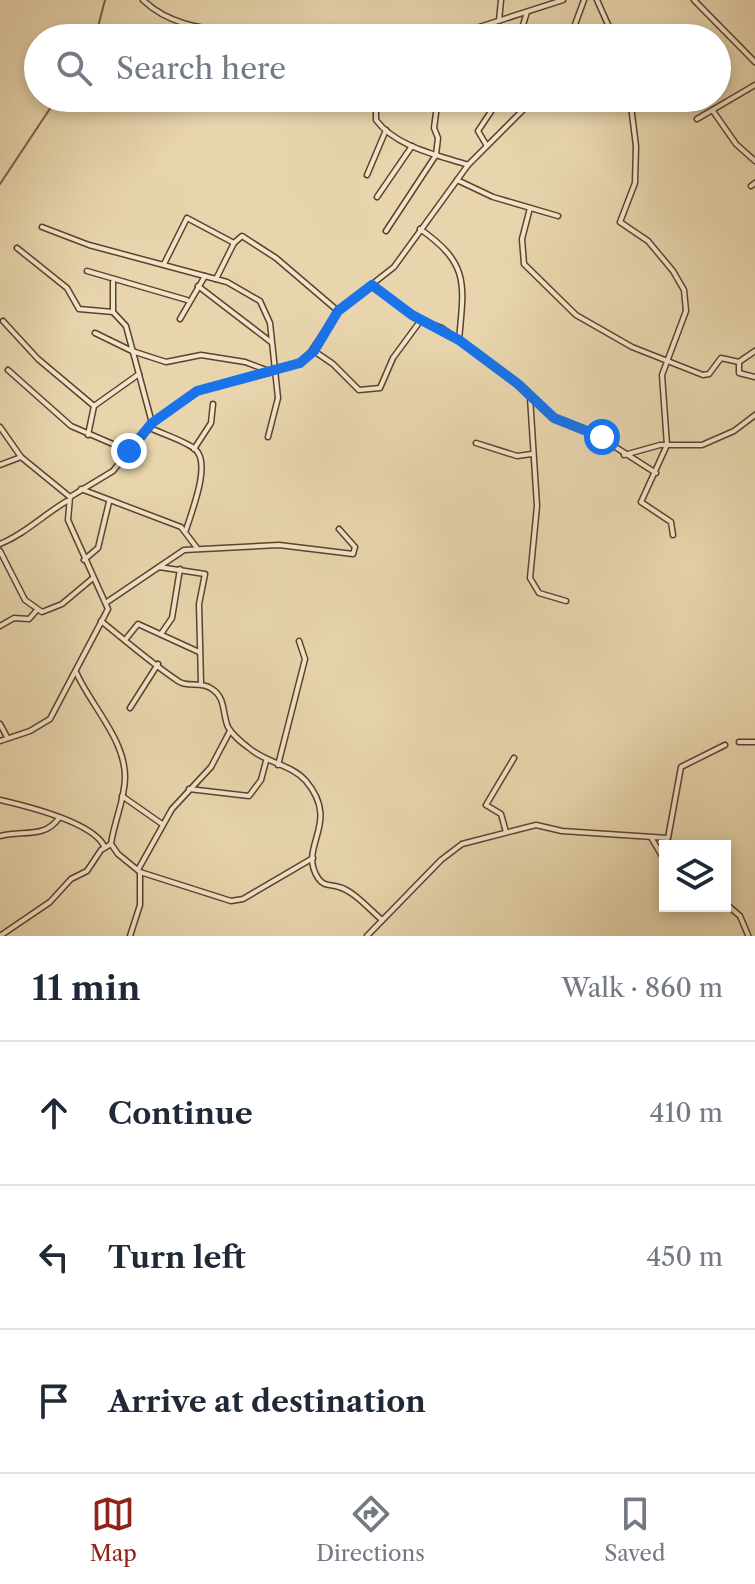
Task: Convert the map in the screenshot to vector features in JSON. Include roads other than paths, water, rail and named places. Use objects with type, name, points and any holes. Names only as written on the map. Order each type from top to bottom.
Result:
[{"type":"street","points":[[143,0],[161,13],[187,24]]},
{"type":"street","points":[[499,21],[501,0]]},
{"type":"street","points":[[539,0],[542,8]]},
{"type":"street","points":[[491,24],[563,0]]},
{"type":"street","points":[[575,24],[584,0]]},
{"type":"street","points":[[597,0],[608,24]]},
{"type":"street","points":[[694,0],[718,24]]},
{"type":"street","points":[[523,24],[527,12]]},
{"type":"street","points":[[731,38],[755,62]]},
{"type":"street","points":[[731,100],[755,85]]},
{"type":"street","points":[[376,112],[376,120],[386,130],[412,146],[468,165]]},
{"type":"street","points":[[386,231],[436,155],[435,112]]},
{"type":"street","points":[[487,146],[478,131],[491,112]]},
{"type":"street","points":[[0,544],[25,532],[44,514],[113,471],[150,425],[204,388],[300,363],[314,351],[338,311],[394,267],[468,165],[521,112]]},
{"type":"street","points":[[631,112],[635,183],[620,222],[656,250],[684,290],[686,317],[665,361],[661,385],[667,445],[641,504],[671,522],[673,535]]},
{"type":"street","points":[[697,119],[711,112]]},
{"type":"street","points":[[714,112],[736,144],[755,161]]},
{"type":"street","points":[[367,175],[386,130]]},
{"type":"street","points":[[377,197],[412,146]]},
{"type":"street","points":[[457,180],[558,216]]},
{"type":"street","points":[[530,208],[521,254],[528,271],[576,315],[632,347],[705,375],[721,358],[739,362],[755,351]]},
{"type":"street","points":[[164,264],[187,218],[234,243]]},
{"type":"street","points":[[42,227],[89,245],[205,276],[260,301],[270,323],[277,406],[268,437]]},
{"type":"street","points":[[420,229],[448,250],[462,275],[459,340]]},
{"type":"street","points":[[216,280],[234,243],[240,236],[249,238],[338,311]]},
{"type":"street","points":[[17,248],[67,288],[79,309],[113,312],[126,326],[150,425],[194,449],[201,458],[201,477],[186,530]]},
{"type":"street","points":[[87,271],[113,282],[187,300]]},
{"type":"street","points":[[180,319],[187,300],[205,276]]},
{"type":"street","points":[[113,282],[113,312]]},
{"type":"street","points":[[372,285],[421,320],[459,340],[530,395],[554,418],[595,434],[656,473]]},
{"type":"street","points":[[198,286],[273,344]]},
{"type":"street","points":[[314,351],[333,364],[359,390],[380,388],[393,358],[421,320]]},
{"type":"street","points":[[3,321],[38,359],[94,406]]},
{"type":"street","points":[[95,333],[132,351],[171,363],[193,355],[239,361],[274,372]]},
{"type":"street","points":[[739,362],[739,373],[755,377]]},
{"type":"street","points":[[8,370],[71,426],[129,451]]},
{"type":"street","points":[[88,435],[94,406],[139,374]]},
{"type":"street","points":[[530,395],[537,512],[530,578],[539,593],[566,601]]},
{"type":"street","points":[[194,449],[211,423],[213,404]]},
{"type":"street","points":[[624,455],[667,445],[702,445],[734,431],[755,415]]},
{"type":"street","points":[[0,427],[21,457],[68,499],[68,520],[84,561],[107,602]]},
{"type":"street","points":[[476,443],[517,456],[532,454]]},
{"type":"street","points":[[0,465],[21,457]]},
{"type":"street","points":[[81,489],[186,530],[197,548]]},
{"type":"street","points":[[84,561],[98,548],[109,502]]},
{"type":"street","points":[[0,741],[30,731],[50,719],[101,621],[107,602],[174,555],[197,548],[279,545],[353,554],[355,547],[339,529]]},
{"type":"street","points":[[0,551],[18,590],[37,610],[54,610],[93,578]]},
{"type":"street","points":[[158,567],[200,571],[205,576],[199,604],[201,683]]},
{"type":"street","points":[[161,634],[172,618],[181,568]]},
{"type":"street","points":[[0,626],[14,618],[29,619],[37,610]]},
{"type":"street","points":[[101,621],[181,684],[201,683],[219,695],[230,731],[266,761],[299,774],[322,807],[313,858],[314,870],[321,882],[340,887],[382,920]]},
{"type":"street","points":[[125,640],[138,624],[199,652]]},
{"type":"street","points":[[278,765],[305,659],[299,641]]},
{"type":"street","points":[[130,708],[158,664]]},
{"type":"street","points":[[76,671],[91,704],[118,744],[125,774],[111,844],[118,854],[139,870],[231,901],[243,899],[313,858]]},
{"type":"street","points":[[0,724],[7,737]]},
{"type":"street","points":[[130,936],[140,905],[139,870],[162,824],[211,767],[230,731]]},
{"type":"street","points":[[739,742],[755,742]]},
{"type":"street","points":[[367,936],[455,848],[536,825],[652,839],[671,836],[681,767],[725,745]]},
{"type":"street","points":[[506,832],[501,814],[486,805],[514,758]]},
{"type":"street","points":[[189,789],[249,796],[261,780],[266,761]]},
{"type":"street","points":[[122,796],[162,824]]},
{"type":"street","points":[[0,800],[59,818],[96,834],[104,846]]},
{"type":"street","points":[[0,836],[41,833],[50,829],[59,818]]},
{"type":"street","points":[[652,839],[659,851]]},
{"type":"street","points":[[0,936],[50,902],[71,879],[87,871],[104,846],[111,844]]},
{"type":"street","points":[[731,908],[740,916],[748,935]]},
{"type":"waterway","points":[[99,24],[105,0]]},
{"type":"waterway","points":[[0,184],[48,112]]}]
